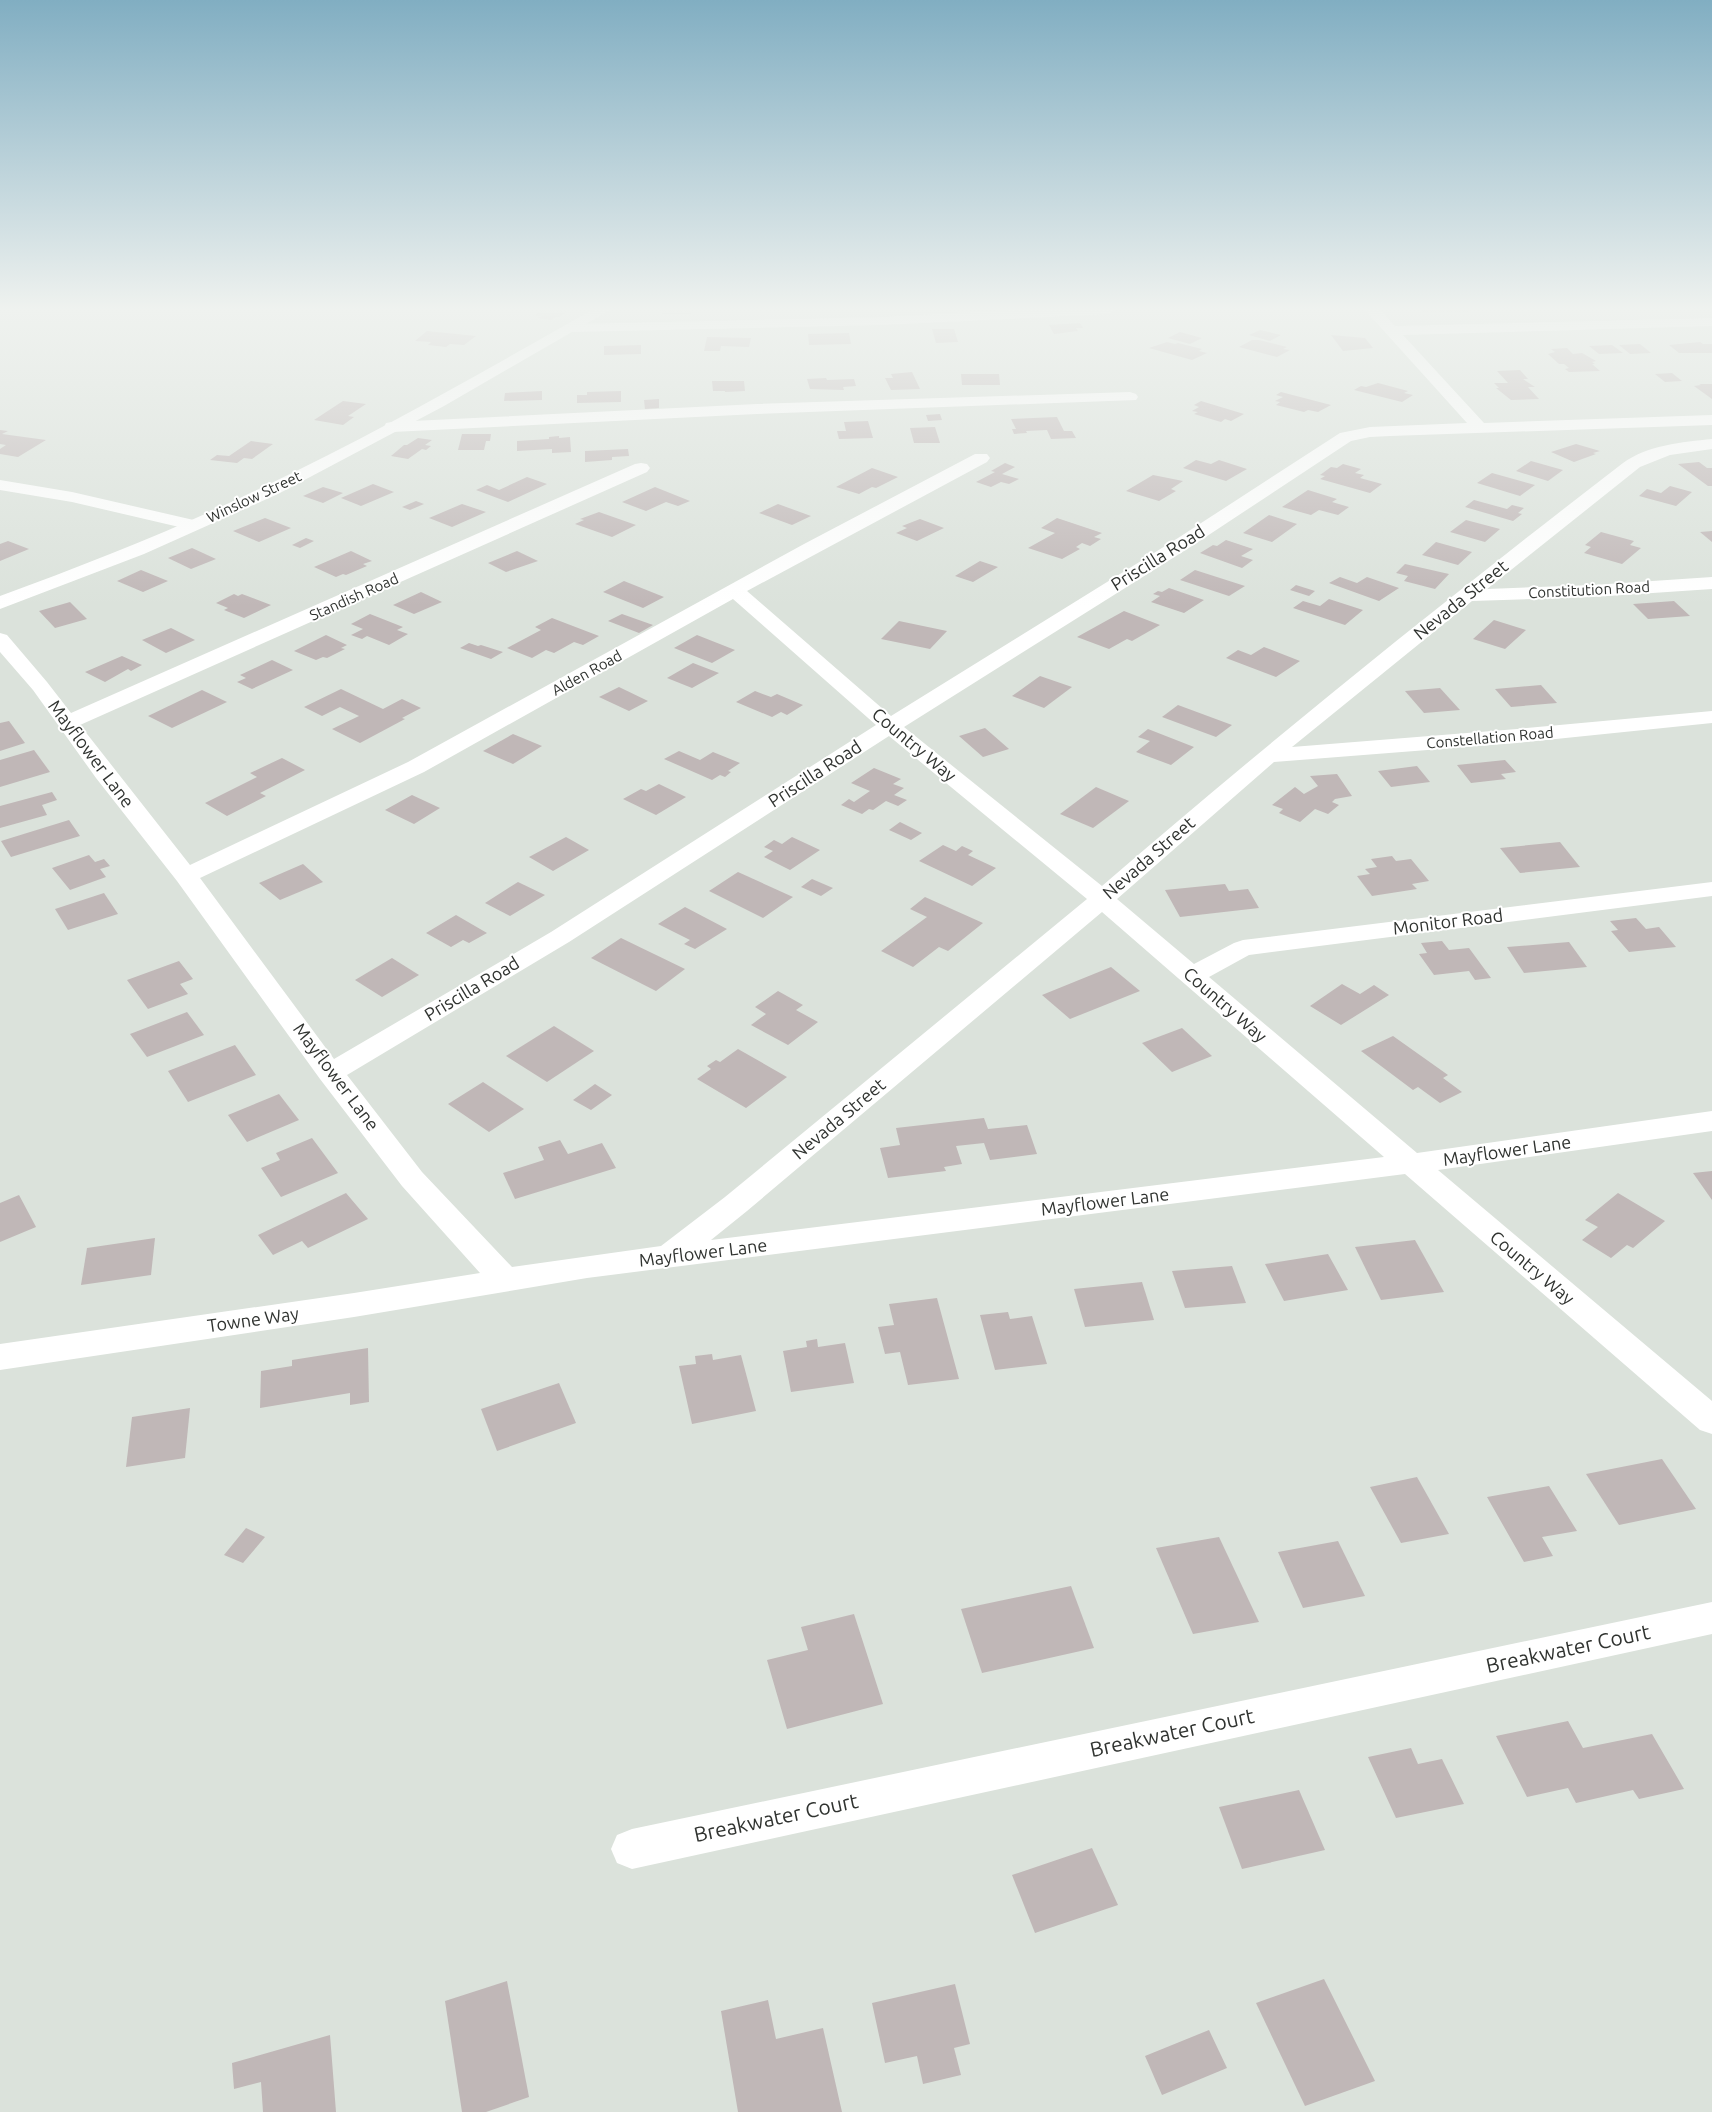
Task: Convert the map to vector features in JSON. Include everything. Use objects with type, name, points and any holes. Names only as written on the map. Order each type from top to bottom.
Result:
[{"type":"street","name":"Winslow Street","points":[[0,603],[67,579],[269,491],[348,452],[426,409]]},
{"type":"street","points":[[392,427],[771,409]]},
{"type":"street","points":[[1462,409],[1479,427]]},
{"type":"street","name":"Priscilla Road","points":[[330,1073],[560,937],[890,726],[1185,542],[1346,437],[1370,432],[1712,420]]},
{"type":"street","name":"Nevada Street","points":[[669,1257],[736,1204],[1102,899],[1268,756],[1467,595],[1632,466],[1639,461],[1682,447],[1712,444]]},
{"type":"street","name":"Alden Road","points":[[186,876],[416,766],[981,458]]},
{"type":"street","name":"Standish Road","points":[[67,723],[641,468]]},
{"type":"street","points":[[0,485],[35,489],[89,500],[192,525]]},
{"type":"street","name":"Constitution Road","points":[[1467,595],[1593,591],[1712,583]]},
{"type":"street","name":"Country Way","points":[[735,591],[890,726],[1102,899],[1712,1421]]},
{"type":"street","name":"Mayflower Lane","points":[[0,639],[40,686],[104,773],[186,876],[330,1073],[412,1179],[505,1280],[587,1267],[1502,1152],[1712,1121]]},
{"type":"street","name":"Constellation Road","points":[[1268,756],[1517,736],[1712,717]]},
{"type":"street","name":"Monitor Road","points":[[1191,976],[1242,948],[1712,889]]},
{"type":"street","name":"Towne Way","points":[[0,1357],[354,1305],[505,1280]]},
{"type":"street","name":"Breakwater Court","points":[[632,1849],[1712,1618]]},
{"type":"building","points":[[331,409],[359,409],[348,416],[354,417],[343,425],[314,420]]},
{"type":"building","points":[[1196,409],[1226,409],[1244,414],[1231,421],[1225,419],[1221,422],[1194,414],[1198,412],[1192,411]]},
{"type":"building","points":[[1290,409],[1324,409],[1318,412],[1308,410],[1304,412]]},
{"type":"building","points":[[940,414],[942,420],[928,421],[926,415]]},
{"type":"building","points":[[1057,417],[1064,431],[1072,431],[1076,438],[1051,439],[1047,430],[1026,431],[1027,433],[1014,434],[1012,429],[1016,429],[1011,419]]},
{"type":"building","points":[[868,421],[873,438],[839,439],[837,431],[846,431],[844,422]]},
{"type":"building","points":[[935,427],[940,443],[914,443],[910,428]]},
{"type":"building","points":[[0,430],[8,431],[2,434],[46,440],[18,457],[0,454],[0,449],[6,445],[0,444]]},
{"type":"building","points":[[462,434],[491,434],[490,441],[486,441],[484,450],[458,450]]},
{"type":"building","points":[[559,436],[559,438],[570,437],[571,452],[552,453],[552,449],[517,451],[517,441],[549,439],[549,437]]},
{"type":"building","points":[[418,438],[432,440],[425,445],[431,446],[426,450],[422,449],[408,459],[391,456],[404,445]]},
{"type":"building","points":[[251,441],[273,444],[252,459],[244,458],[237,463],[210,460],[217,455],[229,456]]},
{"type":"building","points":[[1576,444],[1600,451],[1574,462],[1551,452]]},
{"type":"building","points":[[628,449],[629,456],[612,457],[612,460],[585,462],[585,451]]},
{"type":"building","points":[[1196,460],[1211,464],[1219,460],[1247,469],[1226,481],[1183,468]]},
{"type":"building","points":[[1531,461],[1563,470],[1548,481],[1516,471]]},
{"type":"building","points":[[1699,462],[1707,468],[1712,468],[1712,486],[1708,486],[1678,464]]},
{"type":"building","points":[[1005,463],[1015,467],[1002,474],[1019,479],[1009,484],[1001,482],[991,487],[976,482],[995,472],[991,471]]},
{"type":"building","points":[[1343,464],[1361,469],[1355,473],[1364,475],[1360,478],[1382,484],[1370,493],[1320,479],[1325,476],[1320,475],[1331,467],[1337,468]]},
{"type":"building","points":[[872,468],[898,477],[859,494],[836,487]]},
{"type":"building","points":[[1492,473],[1535,485],[1520,496],[1477,483]]},
{"type":"building","points":[[1153,475],[1183,481],[1171,489],[1176,491],[1159,501],[1126,491]]},
{"type":"building","points":[[527,477],[547,484],[508,502],[476,490],[487,485],[499,490]]},
{"type":"building","points":[[373,484],[394,492],[361,506],[341,498]]},
{"type":"building","points":[[1670,486],[1692,492],[1676,506],[1639,496],[1647,489],[1661,493]]},
{"type":"building","points":[[323,487],[343,493],[323,503],[303,496]]},
{"type":"building","points":[[655,487],[690,501],[678,506],[666,502],[646,511],[622,502]]},
{"type":"building","points":[[1308,490],[1337,499],[1332,502],[1349,507],[1338,515],[1319,510],[1311,515],[1282,507]]},
{"type":"building","points":[[1474,500],[1507,509],[1512,505],[1524,508],[1518,513],[1522,514],[1513,521],[1465,507]]},
{"type":"building","points":[[416,501],[424,504],[410,510],[402,507]]},
{"type":"building","points":[[462,504],[486,512],[452,527],[429,518]]},
{"type":"building","points":[[778,504],[811,516],[792,525],[759,513]]},
{"type":"building","points":[[599,512],[636,525],[612,537],[575,524],[584,520],[580,519]]},
{"type":"building","points":[[1269,515],[1297,524],[1272,542],[1243,533]]},
{"type":"building","points":[[265,518],[291,528],[259,542],[233,531]]},
{"type":"building","points":[[1057,518],[1102,533],[1094,537],[1101,539],[1090,546],[1082,543],[1076,547],[1080,549],[1062,559],[1028,548],[1055,533],[1041,528]]},
{"type":"building","points":[[920,519],[944,528],[917,541],[896,533],[907,528],[902,526]]},
{"type":"building","points":[[1466,520],[1500,529],[1485,542],[1450,532]]},
{"type":"building","points":[[1712,531],[1712,542],[1700,532]]},
{"type":"building","points":[[1601,532],[1634,541],[1630,545],[1641,548],[1622,564],[1584,553],[1591,547],[1585,545]]},
{"type":"building","points":[[306,538],[314,541],[300,548],[292,545]]},
{"type":"building","points":[[1226,540],[1253,549],[1241,556],[1253,560],[1242,568],[1200,553]]},
{"type":"building","points":[[8,541],[29,549],[0,561],[0,544]]},
{"type":"building","points":[[1436,542],[1472,552],[1458,565],[1422,555]]},
{"type":"building","points":[[192,548],[216,559],[191,569],[168,558]]},
{"type":"building","points":[[351,551],[372,561],[363,564],[367,566],[336,577],[314,567]]},
{"type":"building","points":[[517,551],[538,561],[506,572],[488,563]]},
{"type":"building","points":[[980,561],[998,567],[973,582],[955,576]]},
{"type":"building","points":[[1405,564],[1449,574],[1435,589],[1404,581],[1408,576],[1396,573]]},
{"type":"building","points":[[141,570],[168,581],[143,592],[117,581]]},
{"type":"building","points":[[1195,570],[1245,586],[1229,596],[1180,580]]},
{"type":"building","points":[[1340,577],[1357,583],[1367,577],[1399,588],[1379,601],[1329,583]]},
{"type":"building","points":[[624,581],[664,597],[643,608],[603,592]]},
{"type":"building","points":[[1296,585],[1315,591],[1309,596],[1290,590]]},
{"type":"building","points":[[1169,588],[1204,600],[1184,613],[1151,602],[1160,596],[1153,594]]},
{"type":"building","points":[[421,592],[442,602],[414,614],[393,605]]},
{"type":"building","points":[[234,594],[238,596],[242,594],[271,605],[244,618],[224,610],[228,608],[216,603]]},
{"type":"building","points":[[1329,599],[1363,610],[1345,625],[1293,608],[1303,601],[1320,606]]},
{"type":"building","points":[[1674,601],[1690,616],[1648,619],[1633,604]]},
{"type":"building","points":[[70,602],[87,619],[55,628],[39,611]]},
{"type":"building","points":[[1124,611],[1160,625],[1132,641],[1127,639],[1109,649],[1077,637]]},
{"type":"building","points":[[370,614],[403,627],[397,630],[408,634],[389,645],[367,636],[362,639],[351,635],[363,629],[351,624]]},
{"type":"building","points":[[622,614],[653,625],[639,633],[608,621]]},
{"type":"building","points":[[552,618],[599,636],[583,645],[574,642],[554,653],[546,650],[532,658],[507,648],[541,630],[535,627]]},
{"type":"building","points":[[1494,620],[1526,630],[1505,649],[1473,639]]},
{"type":"building","points":[[899,621],[947,631],[930,649],[881,639]]},
{"type":"building","points":[[171,628],[195,640],[166,653],[142,640]]},
{"type":"building","points":[[326,635],[347,645],[341,648],[345,649],[327,658],[323,657],[316,660],[294,651]]},
{"type":"building","points":[[697,635],[735,650],[712,663],[674,648]]},
{"type":"building","points":[[469,643],[503,652],[491,659],[460,648]]},
{"type":"building","points":[[1264,647],[1300,661],[1276,677],[1226,658],[1238,650],[1251,655]]},
{"type":"building","points":[[122,656],[142,665],[131,671],[128,669],[105,682],[85,672]]},
{"type":"building","points":[[272,660],[293,670],[252,689],[237,682],[246,678],[240,675]]},
{"type":"building","points":[[693,663],[719,673],[692,688],[667,678]]},
{"type":"building","points":[[1040,676],[1072,687],[1044,708],[1012,696]]},
{"type":"building","points":[[1541,685],[1557,703],[1511,707],[1495,689]]},
{"type":"building","points":[[619,687],[648,701],[629,711],[599,697]]},
{"type":"building","points":[[1440,688],[1460,710],[1424,713],[1405,691]]},
{"type":"building","points":[[341,689],[383,709],[402,699],[421,708],[402,718],[405,719],[360,743],[332,729],[359,716],[340,707],[322,716],[304,707]]},
{"type":"building","points":[[202,690],[227,702],[172,728],[148,716]]},
{"type":"building","points":[[755,691],[771,697],[777,694],[803,705],[787,715],[781,712],[772,717],[736,702]]},
{"type":"building","points":[[1178,705],[1232,725],[1216,737],[1162,717]]},
{"type":"building","points":[[9,721],[25,743],[0,751],[0,723]]},
{"type":"building","points":[[985,728],[1009,749],[983,757],[959,736]]},
{"type":"building","points":[[1148,729],[1194,747],[1171,765],[1136,752],[1150,741],[1138,737]]},
{"type":"building","points":[[513,734],[542,746],[513,764],[483,751]]},
{"type":"building","points":[[34,750],[50,772],[0,787],[0,760]]},
{"type":"building","points":[[679,751],[700,760],[713,752],[740,763],[728,771],[731,772],[725,777],[720,775],[712,780],[664,759]]},
{"type":"building","points":[[282,758],[305,770],[260,793],[266,796],[227,816],[205,803],[257,777],[250,773]]},
{"type":"building","points":[[1505,760],[1516,772],[1501,774],[1506,779],[1471,783],[1457,765]]},
{"type":"building","points":[[1417,766],[1430,782],[1391,787],[1378,771]]},
{"type":"building","points":[[874,768],[901,779],[893,784],[904,788],[894,795],[907,800],[898,806],[886,801],[873,810],[869,809],[862,814],[841,805],[849,799],[854,802],[870,791],[851,783]]},
{"type":"building","points":[[1337,774],[1352,796],[1335,799],[1332,802],[1339,805],[1328,814],[1315,809],[1300,822],[1279,813],[1283,809],[1272,805],[1295,787],[1304,794],[1318,786],[1310,776]]},
{"type":"building","points":[[659,784],[686,797],[656,815],[623,799],[641,789],[646,791]]},
{"type":"building","points":[[1096,787],[1129,801],[1093,828],[1060,814]]},
{"type":"building","points":[[52,792],[57,800],[42,805],[47,815],[0,828],[0,806]]},
{"type":"building","points":[[412,795],[440,808],[414,824],[385,810]]},
{"type":"building","points":[[69,820],[80,836],[11,857],[1,841]]},
{"type":"building","points":[[900,822],[922,833],[911,840],[889,830]]},
{"type":"building","points":[[566,837],[589,850],[553,871],[529,857]]},
{"type":"building","points":[[792,837],[820,850],[790,870],[764,857],[773,851],[764,847],[774,840],[782,844]]},
{"type":"building","points":[[1560,842],[1580,867],[1520,873],[1500,848]]},
{"type":"building","points":[[943,845],[956,851],[962,846],[973,851],[968,855],[996,868],[972,886],[919,861]]},
{"type":"building","points":[[89,855],[95,862],[104,859],[110,866],[100,869],[106,877],[70,890],[52,868]]},
{"type":"building","points":[[1392,856],[1396,861],[1411,859],[1429,881],[1412,884],[1417,889],[1372,896],[1357,876],[1370,874],[1365,869],[1377,867],[1371,859]]},
{"type":"building","points":[[303,864],[323,882],[280,900],[259,883]]},
{"type":"building","points":[[738,872],[793,897],[763,918],[709,891]]},
{"type":"building","points":[[812,879],[833,888],[821,896],[801,887]]},
{"type":"building","points":[[518,882],[545,895],[510,916],[485,903]]},
{"type":"building","points":[[1225,884],[1229,891],[1248,889],[1259,908],[1180,917],[1165,890]]},
{"type":"building","points":[[104,893],[118,914],[68,930],[55,909]]},
{"type":"building","points":[[925,897],[983,923],[948,951],[939,947],[913,967],[881,951],[927,917],[910,909]]},
{"type":"building","points":[[685,907],[727,929],[695,949],[684,944],[690,940],[658,924]]},
{"type":"building","points":[[456,915],[487,933],[469,943],[463,940],[451,947],[426,933]]},
{"type":"building","points":[[1636,918],[1646,929],[1659,927],[1676,947],[1629,952],[1611,931],[1618,930],[1610,921]]},
{"type":"building","points":[[621,938],[685,969],[656,991],[591,958]]},
{"type":"building","points":[[1442,941],[1449,950],[1469,948],[1491,978],[1475,980],[1469,971],[1434,975],[1419,954],[1427,953],[1421,943]]},
{"type":"building","points":[[1569,942],[1587,967],[1524,973],[1507,947]]},
{"type":"building","points":[[392,958],[419,975],[382,997],[355,980]]},
{"type":"building","points":[[179,961],[193,979],[180,984],[188,994],[148,1009],[127,980]]},
{"type":"building","points":[[1111,967],[1140,991],[1070,1019],[1042,995]]},
{"type":"building","points":[[1342,984],[1360,994],[1374,985],[1389,995],[1341,1025],[1310,1006]]},
{"type":"building","points":[[778,991],[803,1005],[796,1010],[818,1022],[788,1045],[751,1025],[766,1014],[755,1007]]},
{"type":"building","points":[[187,1012],[204,1035],[147,1057],[130,1034]]},
{"type":"building","points":[[554,1026],[594,1051],[547,1082],[506,1056]]},
{"type":"building","points":[[1182,1028],[1212,1056],[1172,1072],[1142,1043]]},
{"type":"building","points":[[1393,1036],[1448,1075],[1443,1078],[1462,1092],[1440,1103],[1418,1087],[1413,1090],[1361,1051]]},
{"type":"building","points":[[235,1045],[256,1075],[188,1102],[168,1071]]},
{"type":"building","points":[[738,1049],[787,1077],[746,1108],[697,1079],[711,1069],[707,1066],[716,1060],[720,1062]]},
{"type":"building","points":[[483,1082],[524,1109],[489,1132],[448,1104]]},
{"type":"building","points":[[595,1084],[612,1095],[591,1110],[573,1100]]},
{"type":"building","points":[[279,1094],[299,1120],[247,1142],[228,1115]]},
{"type":"building","points":[[984,1118],[988,1129],[1027,1125],[1037,1154],[990,1160],[984,1143],[956,1146],[962,1164],[944,1167],[946,1171],[888,1178],[880,1148],[900,1145],[896,1128]]},
{"type":"building","points":[[312,1138],[338,1173],[281,1197],[261,1168],[280,1160],[276,1153]]},
{"type":"building","points":[[560,1140],[568,1154],[602,1143],[616,1168],[515,1199],[503,1173],[544,1160],[538,1147]]},
{"type":"building","points":[[1712,1171],[1712,1200],[1693,1173]]},
{"type":"building","points":[[346,1193],[368,1219],[308,1248],[302,1241],[273,1255],[258,1235]]},
{"type":"building","points":[[1618,1193],[1665,1221],[1633,1248],[1627,1245],[1611,1258],[1582,1240],[1598,1227],[1585,1220]]},
{"type":"building","points":[[19,1195],[36,1227],[0,1242],[0,1203]]},
{"type":"building","points":[[155,1238],[151,1275],[81,1285],[87,1248]]},
{"type":"building","points":[[1415,1240],[1444,1292],[1381,1300],[1355,1247]]},
{"type":"building","points":[[1328,1254],[1348,1290],[1284,1301],[1265,1264]]},
{"type":"building","points":[[1232,1266],[1246,1303],[1185,1308],[1172,1271]]},
{"type":"building","points":[[1142,1282],[1154,1320],[1085,1327],[1074,1289]]},
{"type":"building","points":[[937,1298],[959,1379],[908,1385],[900,1352],[885,1354],[878,1327],[894,1325],[889,1304]]},
{"type":"building","points":[[1008,1312],[1010,1319],[1032,1316],[1047,1364],[995,1370],[980,1315]]},
{"type":"building","points":[[817,1339],[818,1347],[845,1343],[854,1383],[791,1392],[783,1351],[807,1347],[806,1341]]},
{"type":"building","points":[[368,1348],[369,1402],[350,1405],[350,1393],[260,1408],[261,1371],[292,1366],[292,1360]]},
{"type":"building","points":[[712,1354],[713,1360],[741,1355],[756,1411],[692,1424],[679,1366],[696,1364],[695,1356]]},
{"type":"building","points":[[559,1383],[576,1423],[497,1451],[481,1409]]},
{"type":"building","points":[[190,1408],[185,1458],[126,1467],[132,1417]]},
{"type":"building","points":[[1662,1459],[1696,1509],[1619,1525],[1586,1474]]},
{"type":"building","points":[[1417,1477],[1449,1534],[1401,1543],[1370,1487]]},
{"type":"building","points":[[1549,1486],[1577,1531],[1542,1537],[1553,1556],[1524,1562],[1487,1497]]},
{"type":"building","points":[[246,1528],[265,1537],[243,1563],[224,1555]]},
{"type":"building","points":[[1219,1537],[1259,1622],[1193,1634],[1156,1548]]},
{"type":"building","points":[[1338,1541],[1365,1596],[1303,1608],[1278,1552]]},
{"type":"building","points":[[1071,1586],[1094,1648],[982,1673],[961,1609]]},
{"type":"building","points":[[854,1614],[883,1704],[787,1729],[767,1660],[808,1650],[801,1627]]},
{"type":"building","points":[[1568,1721],[1583,1748],[1652,1734],[1684,1789],[1639,1799],[1633,1790],[1576,1803],[1568,1788],[1527,1797],[1496,1736]]},
{"type":"building","points":[[1411,1748],[1418,1764],[1442,1759],[1464,1804],[1396,1818],[1368,1757]]},
{"type":"building","points":[[1299,1790],[1325,1850],[1242,1869],[1219,1807]]},
{"type":"building","points":[[1092,1848],[1118,1905],[1035,1933],[1012,1875]]},
{"type":"building","points":[[1324,1979],[1375,2081],[1305,2106],[1256,2003]]},
{"type":"building","points":[[507,1981],[529,2097],[486,2112],[462,2112],[445,2001]]},
{"type":"building","points":[[955,1984],[970,2044],[954,2048],[961,2075],[923,2084],[917,2056],[885,2063],[872,2003]]},
{"type":"building","points":[[768,2000],[776,2039],[823,2028],[842,2112],[738,2112],[721,2011]]},
{"type":"building","points":[[1209,2030],[1227,2068],[1162,2095],[1145,2056]]},
{"type":"building","points":[[330,2035],[336,2112],[263,2112],[261,2082],[234,2089],[232,2063]]}]
